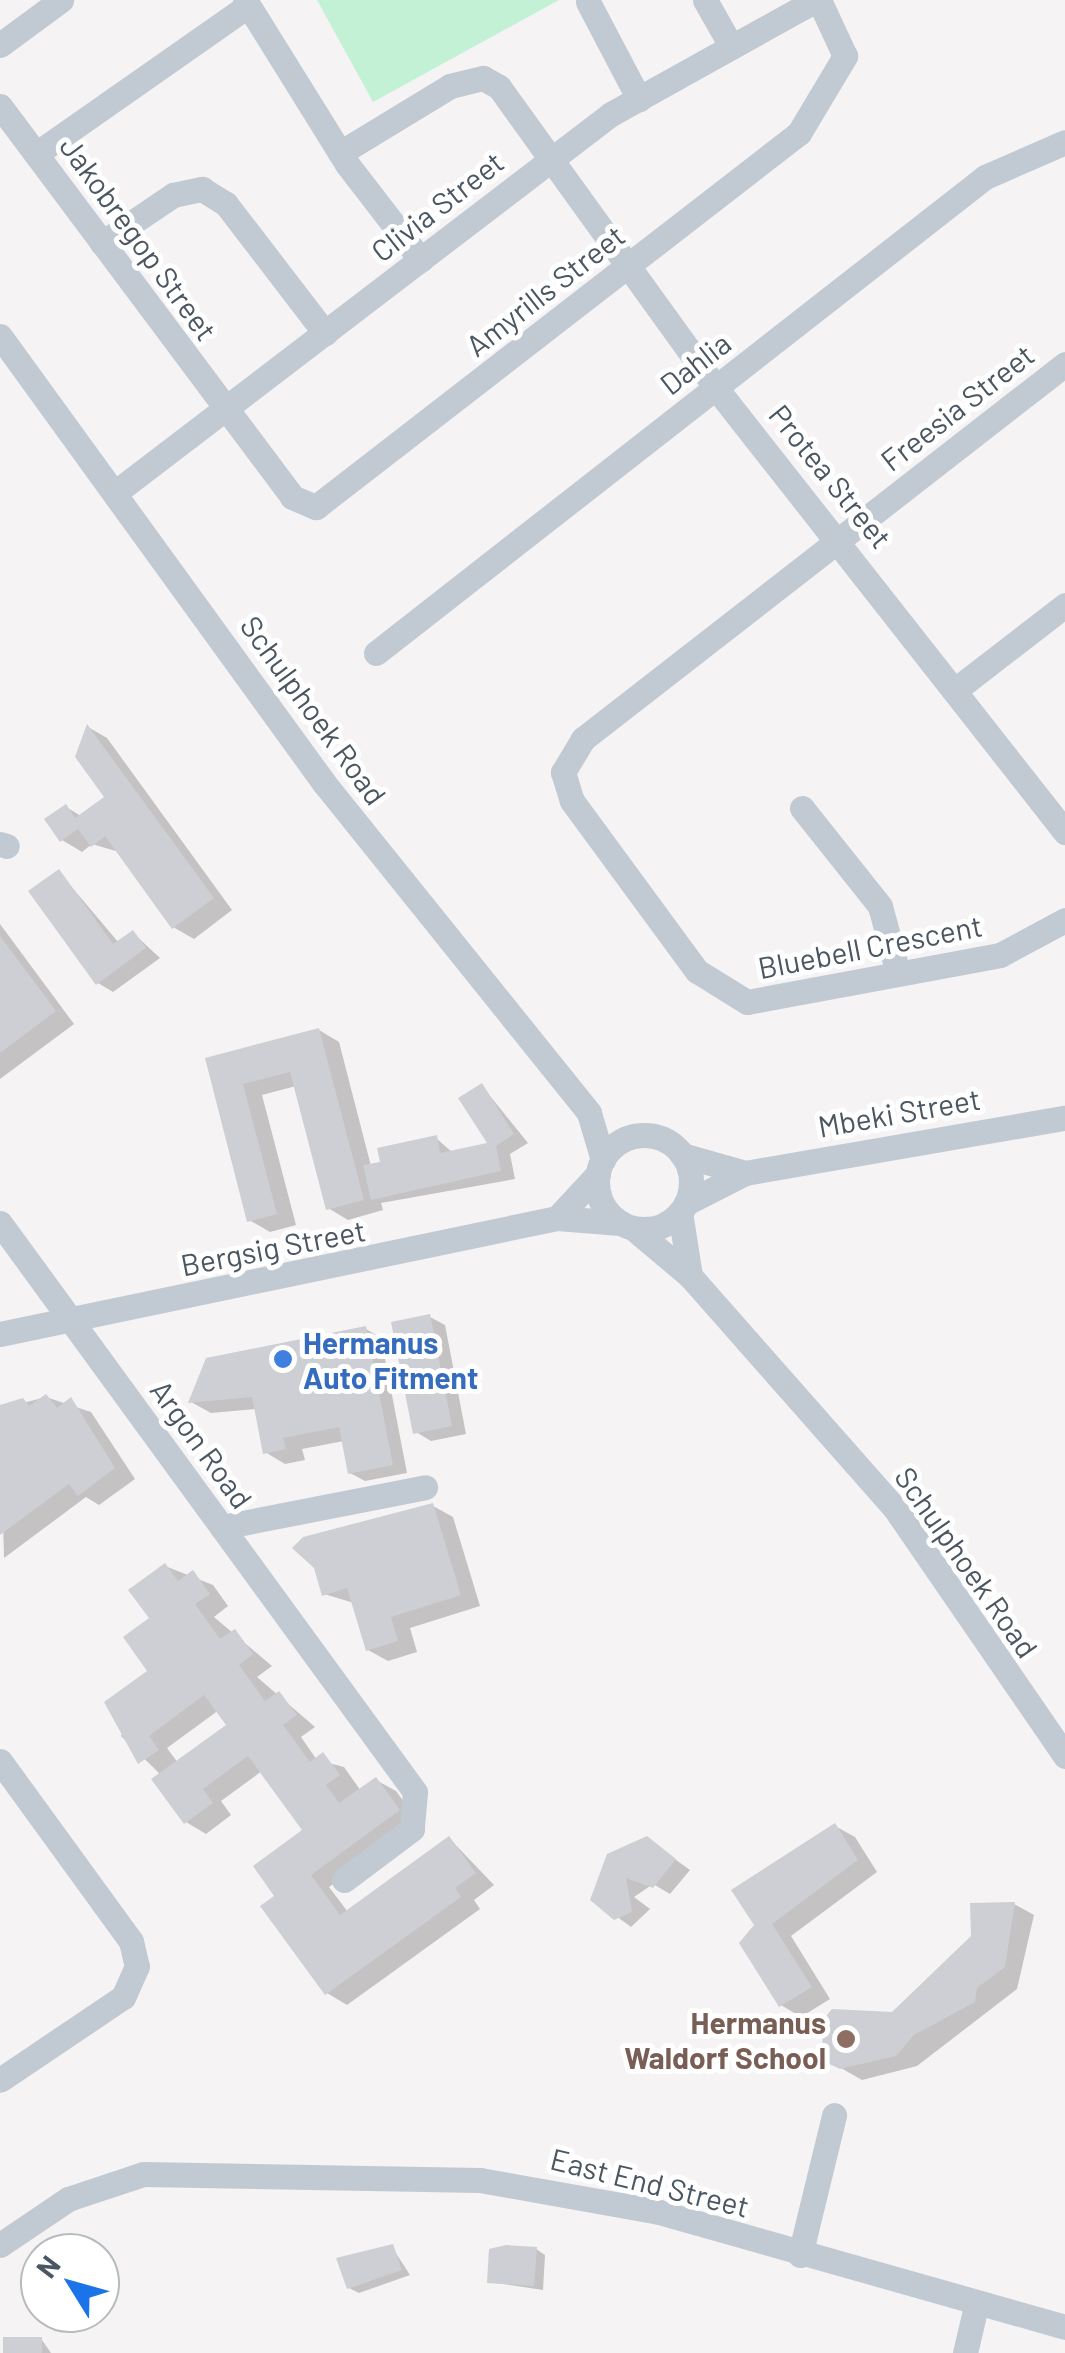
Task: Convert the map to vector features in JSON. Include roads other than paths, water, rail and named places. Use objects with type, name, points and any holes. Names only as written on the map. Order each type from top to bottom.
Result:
[{"type":"street","points":[[0,45],[61,0]]},
{"type":"street","points":[[705,0],[732,46]]},
{"type":"street","name":"Clivia Street","points":[[116,492],[548,161],[639,98],[818,0]]},
{"type":"street","name":"Amyrills Street","points":[[225,410],[292,498],[316,507],[628,266],[818,113],[845,56],[818,0]]},
{"type":"street","points":[[588,2],[639,98]]},
{"type":"street","points":[[36,154],[246,3],[340,153],[421,260]]},
{"type":"street","name":"Protea Street","points":[[340,153],[450,86],[483,78],[499,87],[548,161],[716,388],[842,538],[1065,832]]},
{"type":"street","name":"Jakobregop Street","points":[[0,106],[225,410]]},
{"type":"street","name":"Dahlia","points":[[376,653],[984,178],[1065,142]]},
{"type":"street","points":[[102,242],[174,196],[202,189],[226,204],[325,334]]},
{"type":"street","name":"Schulphoek Road","points":[[0,336],[324,783],[589,1113],[635,1136]]},
{"type":"street","name":"Freesia Street","points":[[842,538],[1065,364]]},
{"type":"street","name":"Bluebell Crescent","points":[[842,538],[583,739],[565,762],[564,785],[697,971],[726,996],[769,1003],[1000,954],[1065,920]]},
{"type":"street","points":[[959,688],[1065,605]]},
{"type":"street","points":[[802,808],[880,906],[898,973]]},
{"type":"street","name":"Schulphoek Road","points":[[589,1113],[601,1167]]},
{"type":"street","name":"Mbeki Street","points":[[683,1207],[745,1174],[1065,1118]]},
{"type":"street","points":[[557,1218],[601,1167],[635,1136],[662,1139],[682,1155],[690,1276]]},
{"type":"street","name":"Mbeki Street","points":[[682,1155],[745,1174]]},
{"type":"street","points":[[601,1167],[602,1201],[627,1225],[683,1207]]},
{"type":"street","name":"Bergsig Street","points":[[0,1334],[557,1218],[627,1225]]},
{"type":"street","name":"Argon Road","points":[[0,1222],[415,1792],[419,1813],[406,1835],[344,1880]]},
{"type":"street","name":"Schulphoek Road","points":[[627,1225],[690,1276],[894,1508],[1065,1756]]},
{"type":"street","points":[[222,1527],[425,1487]]},
{"type":"street","points":[[0,1762],[131,1941],[138,1966],[123,1997],[0,2080]]},
{"type":"street","points":[[800,2255],[834,2116]]},
{"type":"street","name":"East End Street","points":[[0,2245],[91,2188],[170,2172],[480,2180],[600,2198],[976,2306],[1065,2327]]},
{"type":"street","points":[[966,2353],[976,2306]]},
{"type":"place","name":"Hermanus Auto Fitment","points":[[283,1359]]},
{"type":"place","name":"Hermanus Waldorf School","points":[[846,2039]]}]
